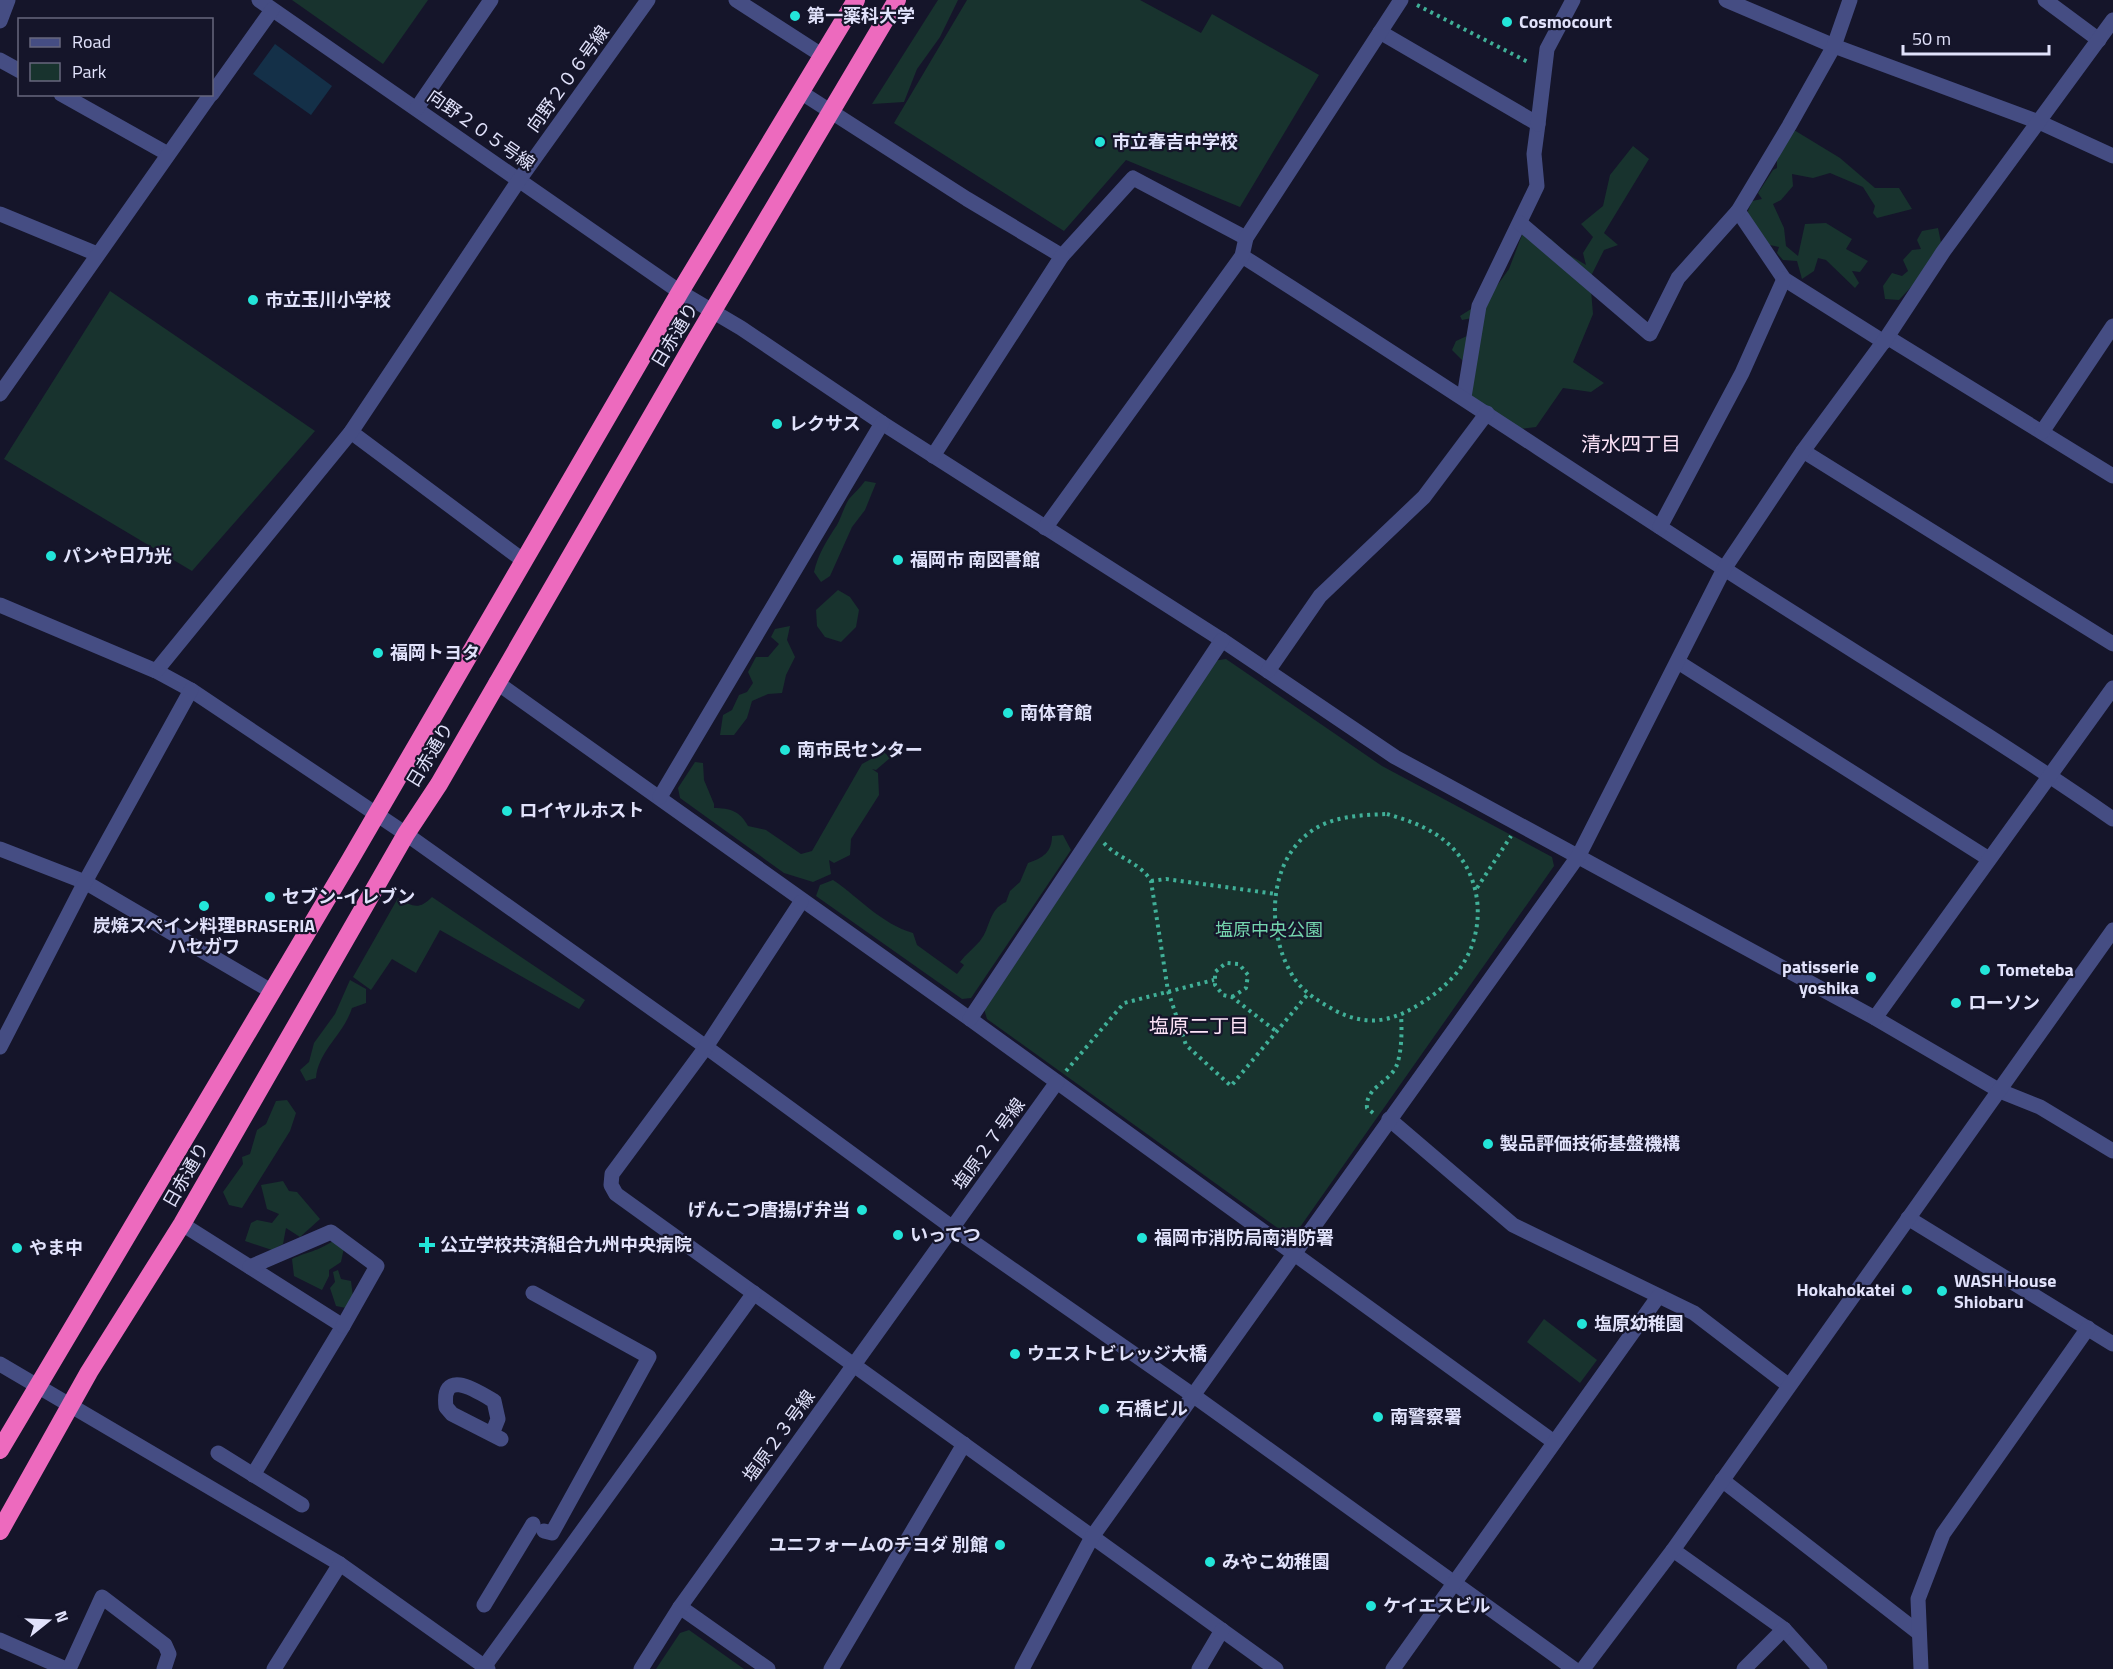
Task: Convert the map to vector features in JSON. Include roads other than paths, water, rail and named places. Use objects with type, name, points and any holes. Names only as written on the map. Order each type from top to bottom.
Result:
[{"type":"highway","name":"日赤通り","points":[[0,1450],[376,815],[680,292],[856,0]]},
{"type":"highway","name":"日赤通り","points":[[0,1531],[70,1405],[182,1224],[406,834],[439,783],[713,311],[897,0]]},
{"type":"street","points":[[0,21],[8,0]]},
{"type":"street","name":"向野２０５号線","points":[[259,0],[680,292],[713,311],[933,456],[1222,640],[1395,757],[1579,855],[1875,1018],[2000,1091],[2040,1107],[2113,1151]]},
{"type":"street","points":[[417,108],[491,0]]},
{"type":"street","name":"向野２０６号線","points":[[156,671],[351,432],[519,180],[648,0]]},
{"type":"street","points":[[736,0],[823,56]]},
{"type":"street","points":[[1046,528],[1242,256],[1246,238],[1401,0]]},
{"type":"street","points":[[1464,398],[1479,306],[1537,186],[1534,154],[1543,70],[1547,50],[1573,0]]},
{"type":"street","points":[[1726,0],[1834,46],[2039,122],[2113,156]]},
{"type":"street","points":[[1520,223],[1650,334],[1678,278],[1738,210],[1834,46],[1850,0]]},
{"type":"street","points":[[2045,0],[2099,40]]},
{"type":"street","points":[[213,91],[273,10]]},
{"type":"street","points":[[1022,1669],[1092,1537],[1579,855],[1724,568],[1803,451],[1885,339],[1960,228],[2113,20]]},
{"type":"street","points":[[1380,32],[1538,124]]},
{"type":"street","points":[[0,60],[18,70]]},
{"type":"street","points":[[802,93],[967,199],[1062,256]]},
{"type":"street","points":[[65,96],[168,154]]},
{"type":"street","points":[[0,394],[210,96]]},
{"type":"street","points":[[933,456],[1062,256],[1133,178],[1246,238]]},
{"type":"street","points":[[1738,210],[1784,279],[2113,476]]},
{"type":"street","points":[[0,214],[97,254]]},
{"type":"street","points":[[1242,256],[1724,568],[2051,776],[2113,819]]},
{"type":"street","points":[[1660,526],[1742,373],[1784,279]]},
{"type":"street","points":[[2042,432],[2113,326]]},
{"type":"street","points":[[1268,671],[1320,596],[1424,497],[1487,413]]},
{"type":"street","points":[[660,797],[882,423]]},
{"type":"street","points":[[351,432],[524,561]]},
{"type":"street","points":[[1803,451],[2113,644]]},
{"type":"street","points":[[0,605],[156,671],[191,690],[406,834],[706,1047],[953,1228],[1194,1396],[1574,1669]]},
{"type":"street","points":[[970,1019],[1222,640]]},
{"type":"street","points":[[1678,662],[1989,859]]},
{"type":"street","points":[[496,682],[660,797],[801,902],[970,1019],[1554,1442]]},
{"type":"street","points":[[1875,1018],[2113,688]]},
{"type":"street","points":[[0,1047],[7,1018],[191,690]]},
{"type":"street","points":[[0,849],[85,882],[271,991]]},
{"type":"street","points":[[801,902],[706,1047],[612,1174],[611,1185],[616,1194],[1276,1669]]},
{"type":"street","points":[[1583,1669],[1673,1550],[2113,930]]},
{"type":"street","name":"塩原２７号線","points":[[953,1228],[1057,1082]]},
{"type":"street","points":[[1387,1121],[1513,1225],[1658,1298],[1694,1313],[1788,1385]]},
{"type":"street","points":[[1908,1218],[2113,1344]]},
{"type":"street","points":[[182,1224],[343,1326]]},
{"type":"street","name":"塩原２３号線","points":[[641,1669],[680,1607],[953,1228]]},
{"type":"street","points":[[250,1267],[331,1232],[377,1266],[253,1475]]},
{"type":"street","points":[[484,1605],[538,1527],[552,1533],[574,1481],[649,1357],[533,1293]]},
{"type":"street","points":[[0,1364],[70,1405],[148,1459],[340,1564],[486,1668],[754,1293]]},
{"type":"street","points":[[1393,1669],[1658,1298]]},
{"type":"street","points":[[1921,1669],[1918,1599],[1943,1534],[2088,1328]]},
{"type":"street","points":[[831,1669],[964,1444]]},
{"type":"street","points":[[218,1454],[302,1505]]},
{"type":"street","points":[[1722,1480],[1919,1633]]},
{"type":"street","points":[[1673,1550],[1784,1629],[1820,1669]]},
{"type":"street","points":[[274,1669],[340,1564]]},
{"type":"street","points":[[0,1640],[67,1669],[102,1597],[165,1645],[169,1654],[165,1669]]},
{"type":"street","points":[[680,1607],[768,1669]]},
{"type":"street","points":[[1744,1669],[1784,1629]]},
{"type":"street","points":[[1199,1669],[1222,1630]]},
{"type":"water","points":[[275,44],[332,86],[311,115],[253,74]]},
{"type":"place","name":"第一薬科大学","points":[[795,16]]},
{"type":"place","name":"Cosmocourt","points":[[1507,22]]},
{"type":"place","name":"市立春吉中学校","points":[[1100,142]]},
{"type":"place","name":"市立玉川小学校","points":[[253,300]]},
{"type":"place","name":"レクサス","points":[[777,424]]},
{"type":"place","name":"パンや日乃光","points":[[51,556]]},
{"type":"place","name":"福岡市 南図書館","points":[[898,560]]},
{"type":"place","name":"福岡トヨタ","points":[[378,653]]},
{"type":"place","name":"南体育館","points":[[1008,713]]},
{"type":"place","name":"南市民センター","points":[[785,750]]},
{"type":"place","name":"ロイヤルホスト","points":[[507,811]]},
{"type":"place","name":"セブン-イレブン","points":[[270,897]]},
{"type":"place","name":"炭焼スペイン料理BRASERIA ハセガワ","points":[[204,906]]},
{"type":"place","name":"Tometeba","points":[[1985,970]]},
{"type":"place","name":"patisserie yoshika","points":[[1871,977]]},
{"type":"place","name":"ローソン","points":[[1956,1003]]},
{"type":"place","name":"製品評価技術基盤機構","points":[[1488,1144]]},
{"type":"place","name":"げんこつ唐揚げ弁当","points":[[862,1210]]},
{"type":"place","name":"いってつ","points":[[898,1235]]},
{"type":"place","name":"福岡市消防局南消防署","points":[[1142,1238]]},
{"type":"place","name":"公立学校共済組合九州中央病院","points":[[427,1245]]},
{"type":"place","name":"やま中","points":[[17,1248]]},
{"type":"place","name":"Hokahokatei","points":[[1907,1290]]},
{"type":"place","name":"WASH House Shiobaru","points":[[1942,1291]]},
{"type":"place","name":"塩原幼稚園","points":[[1582,1324]]},
{"type":"place","name":"ウエストビレッジ大橋","points":[[1015,1354]]},
{"type":"place","name":"石橋ビル","points":[[1104,1409]]},
{"type":"place","name":"南警察署","points":[[1378,1417]]},
{"type":"place","name":"ユニフォームのチヨダ 別館","points":[[1000,1545]]},
{"type":"place","name":"みやこ幼稚園","points":[[1210,1562]]},
{"type":"place","name":"ケイエスビル","points":[[1371,1606]]},
{"type":"district","name":"清水四丁目","points":[[1631,444]]},
{"type":"district","name":"塩原二丁目","points":[[1199,1026]]},
{"type":"park label","name":"塩原中央公園","points":[[1269,930]]}]
